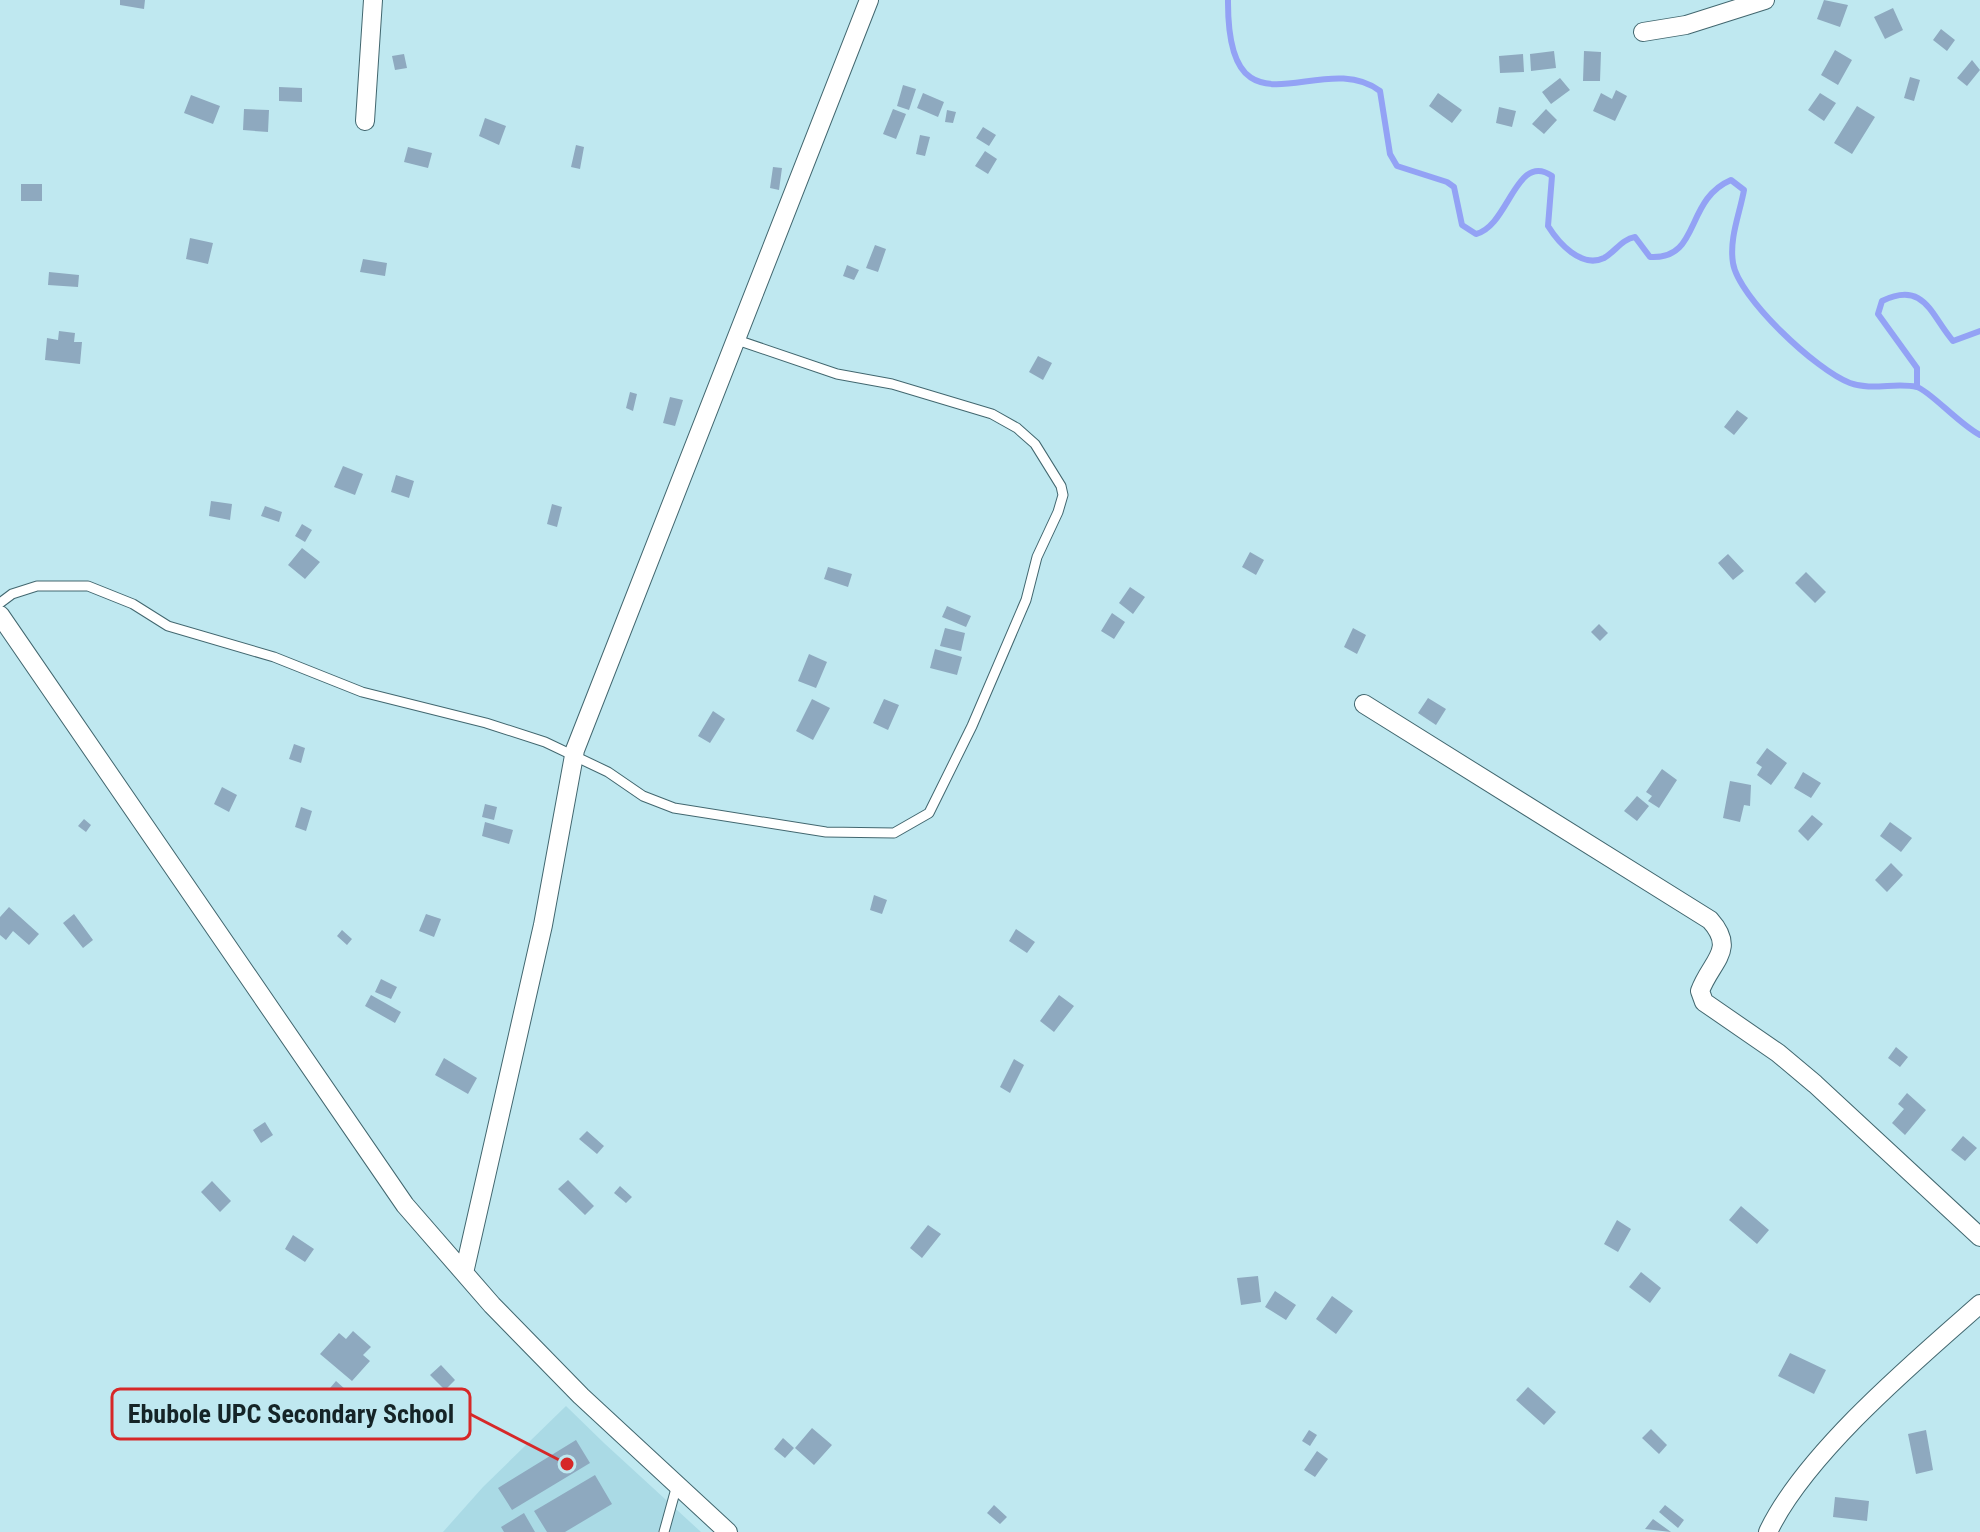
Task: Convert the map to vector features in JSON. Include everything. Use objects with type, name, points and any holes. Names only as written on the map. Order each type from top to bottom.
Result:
[{"type":"street","points":[[365,121],[373,0]]},
{"type":"street","points":[[464,1273],[543,925],[574,755],[869,0]]},
{"type":"street","points":[[1643,32],[1686,25],[1765,0]]},
{"type":"street","points":[[0,615],[354,1135],[405,1205],[464,1273],[581,1396],[728,1532]]},
{"type":"street","points":[[1364,704],[1710,920],[1721,932],[1724,947],[1700,991],[1704,1002],[1778,1053],[1815,1084],[1980,1237]]},
{"type":"street","points":[[1768,1532],[1808,1471],[1903,1373],[1980,1304]]},
{"type":"lane","points":[[0,603],[12,594],[37,586],[64,583],[88,586],[133,604],[168,626],[274,657],[405,706],[486,723],[574,755],[608,772],[643,796],[674,808],[826,832],[894,833],[929,813],[972,726],[1026,600],[1037,557],[1063,495],[1050,466],[1026,436],[992,414],[963,403],[837,374],[737,340]]},
{"type":"lane","points":[[664,1532],[677,1485]]},
{"type":"shaded area","points":[[566,1406],[701,1532],[443,1532],[483,1487]]},
{"type":"building","points":[[120,0],[145,0],[144,9],[120,5]]},
{"type":"building","points":[[1824,0],[1848,5],[1840,27],[1817,19]]},
{"type":"building","points":[[1893,8],[1903,30],[1885,39],[1874,17]]},
{"type":"building","points":[[1941,29],[1955,40],[1947,51],[1933,40]]},
{"type":"building","points":[[1835,50],[1852,60],[1838,85],[1821,75]]},
{"type":"building","points":[[1554,51],[1556,68],[1531,71],[1530,54]]},
{"type":"building","points":[[1584,51],[1601,52],[1600,81],[1583,81]]},
{"type":"building","points":[[404,54],[407,68],[395,70],[392,56]]},
{"type":"building","points":[[1523,54],[1524,72],[1500,73],[1499,56]]},
{"type":"building","points":[[1972,60],[1980,70],[1967,86],[1957,78]]},
{"type":"building","points":[[1910,77],[1920,80],[1914,101],[1904,98]]},
{"type":"building","points":[[1560,78],[1570,90],[1551,104],[1542,92]]},
{"type":"building","points":[[903,85],[916,89],[909,110],[897,106]]},
{"type":"building","points":[[279,87],[302,88],[302,102],[279,101]]},
{"type":"building","points":[[1616,90],[1627,96],[1615,121],[1593,111],[1601,93],[1612,99]]},
{"type":"building","points":[[923,93],[944,102],[938,117],[917,108]]},
{"type":"building","points":[[1438,93],[1462,110],[1452,123],[1429,106]]},
{"type":"building","points":[[1820,93],[1836,103],[1824,121],[1808,110]]},
{"type":"building","points":[[191,95],[220,106],[213,124],[184,113]]},
{"type":"building","points":[[1857,106],[1875,117],[1852,154],[1834,143]]},
{"type":"building","points":[[1499,107],[1516,111],[1512,127],[1496,123]]},
{"type":"building","points":[[244,109],[269,110],[268,132],[243,130]]},
{"type":"building","points":[[893,109],[906,114],[896,139],[883,134]]},
{"type":"building","points":[[1546,109],[1557,120],[1544,134],[1532,124]]},
{"type":"building","points":[[947,110],[956,112],[953,123],[945,122]]},
{"type":"building","points":[[485,118],[506,126],[499,145],[479,136]]},
{"type":"building","points":[[983,127],[996,135],[989,146],[976,138]]},
{"type":"building","points":[[920,135],[930,137],[925,156],[916,154]]},
{"type":"building","points":[[576,145],[584,147],[580,169],[571,167]]},
{"type":"building","points":[[408,147],[432,153],[428,168],[404,162]]},
{"type":"building","points":[[985,151],[997,159],[988,174],[975,166]]},
{"type":"building","points":[[773,167],[782,168],[779,190],[770,188]]},
{"type":"building","points":[[21,184],[42,184],[42,201],[21,201]]},
{"type":"building","points":[[190,238],[213,243],[208,264],[186,259]]},
{"type":"building","points":[[875,245],[886,249],[878,272],[866,268]]},
{"type":"building","points":[[363,259],[387,263],[385,276],[360,272]]},
{"type":"building","points":[[847,265],[859,270],[854,280],[843,276]]},
{"type":"building","points":[[49,272],[79,275],[78,287],[48,285]]},
{"type":"building","points":[[59,331],[75,333],[74,342],[82,342],[80,364],[45,360],[47,338],[58,340]]},
{"type":"building","points":[[1038,356],[1052,363],[1043,380],[1029,372]]},
{"type":"building","points":[[630,392],[637,394],[633,411],[626,408]]},
{"type":"building","points":[[670,397],[683,400],[675,426],[663,423]]},
{"type":"building","points":[[1737,410],[1748,418],[1734,435],[1724,427]]},
{"type":"building","points":[[343,466],[363,474],[355,495],[334,487]]},
{"type":"building","points":[[396,475],[414,481],[409,498],[391,492]]},
{"type":"building","points":[[211,501],[232,504],[230,520],[209,516]]},
{"type":"building","points":[[552,504],[562,507],[557,527],[547,524]]},
{"type":"building","points":[[265,506],[282,512],[279,522],[261,516]]},
{"type":"building","points":[[302,524],[312,530],[305,542],[295,536]]},
{"type":"building","points":[[302,548],[320,562],[305,579],[288,565]]},
{"type":"building","points":[[1250,552],[1264,560],[1256,575],[1242,567]]},
{"type":"building","points":[[1728,554],[1744,571],[1733,580],[1718,563]]},
{"type":"building","points":[[828,567],[852,574],[848,587],[824,579]]},
{"type":"building","points":[[1806,572],[1826,592],[1815,603],[1795,583]]},
{"type":"building","points":[[1130,587],[1145,597],[1133,614],[1119,603]]},
{"type":"building","points":[[947,606],[971,616],[966,627],[942,617]]},
{"type":"building","points":[[1112,613],[1125,622],[1114,639],[1101,631]]},
{"type":"building","points":[[1599,624],[1608,633],[1600,641],[1591,632]]},
{"type":"building","points":[[945,628],[965,633],[961,651],[940,646]]},
{"type":"building","points":[[1353,628],[1366,635],[1357,654],[1344,647]]},
{"type":"building","points":[[935,649],[962,657],[957,675],[930,668]]},
{"type":"building","points":[[809,654],[827,662],[816,688],[798,681]]},
{"type":"building","points":[[1428,698],[1446,709],[1436,725],[1418,713]]},
{"type":"building","points":[[812,699],[830,708],[813,740],[796,731]]},
{"type":"building","points":[[884,699],[899,705],[888,730],[873,723]]},
{"type":"building","points":[[713,711],[725,719],[710,743],[698,736]]},
{"type":"building","points":[[294,744],[305,748],[301,763],[289,759]]},
{"type":"building","points":[[1767,748],[1787,763],[1771,785],[1757,775],[1762,767],[1756,763]]},
{"type":"building","points":[[1662,769],[1677,780],[1659,808],[1648,801],[1652,796],[1646,792]]},
{"type":"building","points":[[1803,772],[1821,783],[1811,798],[1794,788]]},
{"type":"building","points":[[1730,781],[1751,785],[1750,806],[1744,805],[1740,822],[1723,818]]},
{"type":"building","points":[[222,787],[237,795],[229,812],[214,804]]},
{"type":"building","points":[[1637,796],[1649,806],[1637,821],[1624,811]]},
{"type":"building","points":[[485,804],[497,807],[494,820],[482,817]]},
{"type":"building","points":[[301,807],[312,811],[306,831],[295,827]]},
{"type":"building","points":[[1812,815],[1823,824],[1808,841],[1798,831]]},
{"type":"building","points":[[84,819],[91,825],[86,832],[78,826]]},
{"type":"building","points":[[485,822],[513,830],[509,844],[482,836]]},
{"type":"building","points":[[1890,822],[1912,838],[1901,852],[1880,836]]},
{"type":"building","points":[[1891,863],[1903,875],[1887,892],[1875,880]]},
{"type":"building","points":[[874,895],[887,900],[882,914],[870,910]]},
{"type":"building","points":[[9,907],[39,934],[29,945],[13,931],[6,940],[0,935],[0,917]]},
{"type":"building","points":[[74,914],[93,940],[83,948],[63,923]]},
{"type":"building","points":[[426,914],[441,919],[434,937],[419,931]]},
{"type":"building","points":[[1016,929],[1035,942],[1027,953],[1009,941]]},
{"type":"building","points":[[342,930],[352,939],[347,945],[337,936]]},
{"type":"building","points":[[381,979],[397,987],[391,999],[375,992]]},
{"type":"building","points":[[371,995],[401,1012],[395,1023],[365,1006]]},
{"type":"building","points":[[1059,995],[1074,1006],[1054,1032],[1040,1021]]},
{"type":"building","points":[[1896,1047],[1908,1057],[1900,1067],[1888,1058]]},
{"type":"building","points":[[444,1058],[477,1078],[468,1094],[435,1075]]},
{"type":"building","points":[[1014,1059],[1024,1065],[1010,1093],[1000,1087]]},
{"type":"building","points":[[1907,1093],[1926,1110],[1905,1135],[1892,1123],[1904,1109],[1898,1104]]},
{"type":"building","points":[[265,1122],[273,1135],[261,1143],[253,1130]]},
{"type":"building","points":[[587,1131],[604,1146],[597,1154],[579,1139]]},
{"type":"building","points":[[1963,1136],[1977,1148],[1965,1161],[1951,1150]]},
{"type":"building","points":[[568,1180],[594,1206],[585,1215],[558,1189]]},
{"type":"building","points":[[212,1181],[231,1201],[220,1212],[201,1192]]},
{"type":"building","points":[[620,1186],[632,1197],[626,1203],[614,1193]]},
{"type":"building","points":[[1741,1206],[1769,1230],[1757,1244],[1729,1220]]},
{"type":"building","points":[[1617,1220],[1631,1229],[1618,1252],[1604,1244]]},
{"type":"building","points":[[928,1225],[941,1234],[922,1258],[910,1248]]},
{"type":"building","points":[[293,1235],[314,1249],[305,1262],[285,1249]]},
{"type":"building","points":[[1641,1272],[1661,1288],[1650,1303],[1629,1287]]},
{"type":"building","points":[[1258,1276],[1261,1302],[1241,1305],[1237,1278]]},
{"type":"building","points":[[1275,1291],[1296,1305],[1286,1320],[1265,1307]]},
{"type":"building","points":[[1332,1296],[1353,1311],[1336,1334],[1316,1319]]},
{"type":"building","points":[[353,1331],[371,1347],[363,1355],[370,1361],[352,1381],[320,1354],[339,1333],[346,1339]]},
{"type":"building","points":[[1790,1353],[1826,1370],[1814,1394],[1778,1376]]},
{"type":"building","points":[[441,1365],[455,1380],[445,1390],[430,1375]]},
{"type":"building","points":[[336,1381],[346,1390],[336,1403],[325,1394]]},
{"type":"building","points":[[1528,1387],[1556,1412],[1544,1425],[1516,1400]]},
{"type":"building","points":[[812,1428],[832,1445],[814,1465],[795,1448]]},
{"type":"building","points":[[1651,1429],[1667,1445],[1659,1454],[1642,1438]]},
{"type":"building","points":[[1309,1430],[1317,1435],[1310,1446],[1302,1441]]},
{"type":"building","points":[[1926,1430],[1933,1470],[1916,1474],[1908,1434]]},
{"type":"building","points":[[783,1438],[794,1448],[785,1458],[774,1449]]},
{"type":"building","points":[[576,1440],[590,1463],[512,1510],[498,1488]]},
{"type":"building","points":[[1317,1451],[1328,1459],[1315,1477],[1304,1470]]},
{"type":"building","points":[[595,1475],[612,1504],[565,1532],[547,1532],[534,1511]]},
{"type":"building","points":[[1835,1497],[1869,1501],[1867,1521],[1833,1517]]},
{"type":"building","points":[[994,1505],[1007,1517],[1000,1524],[987,1513]]},
{"type":"building","points":[[1665,1505],[1684,1520],[1678,1528],[1659,1512]]},
{"type":"building","points":[[524,1513],[535,1532],[504,1532],[501,1527]]},
{"type":"building","points":[[1653,1519],[1671,1532],[1645,1529]]},
{"type":"waterway","points":[[1228,0],[1232,45],[1243,70],[1260,82],[1281,84],[1356,80],[1380,91],[1390,154],[1397,166],[1454,187],[1462,225],[1476,234],[1497,218],[1521,181],[1530,173],[1540,171],[1552,176],[1548,226],[1571,252],[1587,260],[1604,258],[1626,240],[1635,237],[1650,257],[1666,255],[1678,249],[1686,239],[1698,214],[1716,189],[1731,180],[1744,190],[1734,235],[1733,263],[1749,294],[1781,331],[1836,376],[1858,385],[1917,387],[1980,435]]},
{"type":"waterway","points":[[1917,387],[1917,368],[1878,314],[1882,301],[1896,296],[1918,298],[1953,341],[1980,331]]},
{"type":"place","name":"Ebubole UPC Secondary School","points":[[567,1464]]}]
